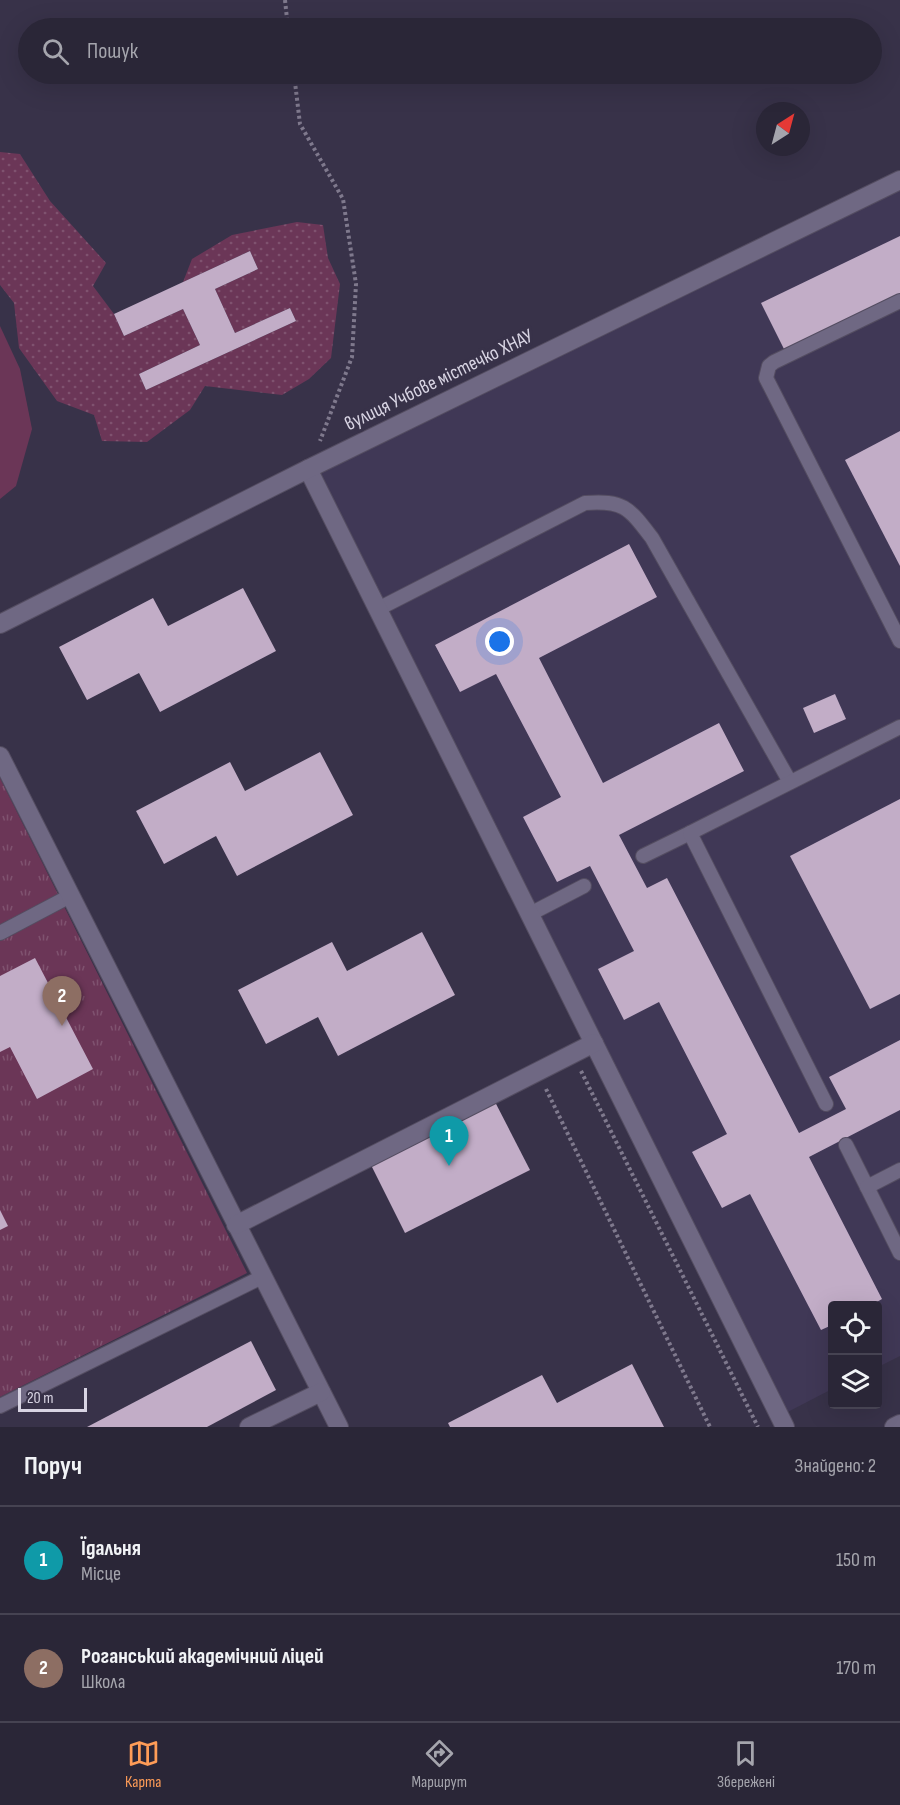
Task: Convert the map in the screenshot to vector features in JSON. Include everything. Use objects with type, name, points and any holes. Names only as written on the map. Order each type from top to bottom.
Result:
[{"type":"street","name":"вулиця Учбове містечко ХНАУ","points":[[0,624],[308,469],[900,180]]},
{"type":"street","points":[[308,469],[785,1427]]},
{"type":"street","points":[[0,756],[339,1427]]},
{"type":"street","points":[[236,1225],[594,1043]]},
{"type":"street","points":[[249,1427],[321,1392]]},
{"type":"street","points":[[894,1427],[900,1424]]},
{"type":"lane","points":[[900,302],[774,362],[769,366],[766,378],[900,641]]},
{"type":"lane","points":[[378,609],[585,503],[607,501],[631,511],[652,538],[789,782]]},
{"type":"lane","points":[[643,856],[900,727]]},
{"type":"lane","points":[[690,833],[826,1104]]},
{"type":"lane","points":[[530,914],[584,886]]},
{"type":"lane","points":[[0,933],[70,896]]},
{"type":"lane","points":[[846,1145],[900,1253]]},
{"type":"lane","points":[[867,1187],[900,1170]]},
{"type":"lane","points":[[0,1406],[262,1277]]},
{"type":"path","points":[[285,0],[287,18]]},
{"type":"path","points":[[295,84],[300,124],[343,199],[356,284],[352,357],[308,469]]},
{"type":"path","points":[[573,1054],[758,1427]]},
{"type":"path","points":[[538,1072],[710,1427]]},
{"type":"shaded area","points":[[900,179],[900,1356],[882,1365],[882,1301],[828,1301],[828,1391],[780,1416],[308,469]]},
{"type":"green space","points":[[0,152],[20,154],[50,201],[106,263],[93,286],[114,314],[124,336],[183,309],[200,345],[139,374],[146,390],[296,321],[290,308],[235,333],[215,289],[258,269],[250,251],[183,282],[192,259],[232,235],[297,222],[323,225],[328,258],[340,284],[331,358],[309,379],[282,395],[205,386],[190,410],[147,442],[102,441],[94,415],[57,401],[19,348],[14,303],[0,285]]},
{"type":"green space","points":[[0,326],[20,369],[32,429],[16,486],[0,499]]},
{"type":"green space","points":[[0,778],[247,1273],[0,1397]]},
{"type":"building","points":[[900,236],[900,298],[786,353],[761,303]]},
{"type":"building","points":[[250,251],[258,269],[215,289],[235,333],[290,308],[296,321],[146,390],[139,374],[200,345],[183,309],[124,336],[114,314]]},
{"type":"building","points":[[900,431],[900,566],[845,460]]},
{"type":"building","points":[[629,544],[657,597],[539,658],[603,783],[719,723],[744,771],[619,835],[647,888],[667,878],[799,1133],[846,1109],[829,1077],[900,1040],[900,1110],[809,1157],[882,1299],[879,1301],[828,1301],[828,1327],[821,1330],[750,1194],[722,1208],[692,1152],[727,1134],[659,1002],[624,1020],[598,969],[634,951],[590,866],[557,882],[523,817],[561,797],[496,674],[460,692],[435,645]]},
{"type":"building","points":[[243,588],[276,651],[160,712],[139,673],[87,700],[59,647],[153,598],[168,626]]},
{"type":"building","points":[[835,694],[846,719],[814,733],[803,708]]},
{"type":"building","points":[[320,752],[353,815],[237,876],[216,836],[164,864],[136,811],[230,762],[245,791]]},
{"type":"building","points":[[900,799],[900,994],[870,1009],[790,856]]},
{"type":"building","points":[[422,932],[455,995],[338,1056],[318,1017],[266,1044],[238,990],[332,942],[347,971]]},
{"type":"building","points":[[35,958],[93,1069],[37,1099],[10,1047],[0,1052],[0,976]]},
{"type":"building","points":[[493,1098],[530,1170],[405,1233],[369,1161]]},
{"type":"building","points":[[0,1210],[8,1226],[0,1230]]},
{"type":"building","points":[[251,1341],[276,1390],[207,1427],[87,1427]]},
{"type":"building","points":[[632,1364],[664,1427],[450,1427],[448,1423],[542,1375],[557,1403]]},
{"type":"place","name":"Роганський академічний ліцей","points":[[62,1026]]},
{"type":"place","name":"Їдальня","points":[[449,1166]]}]
